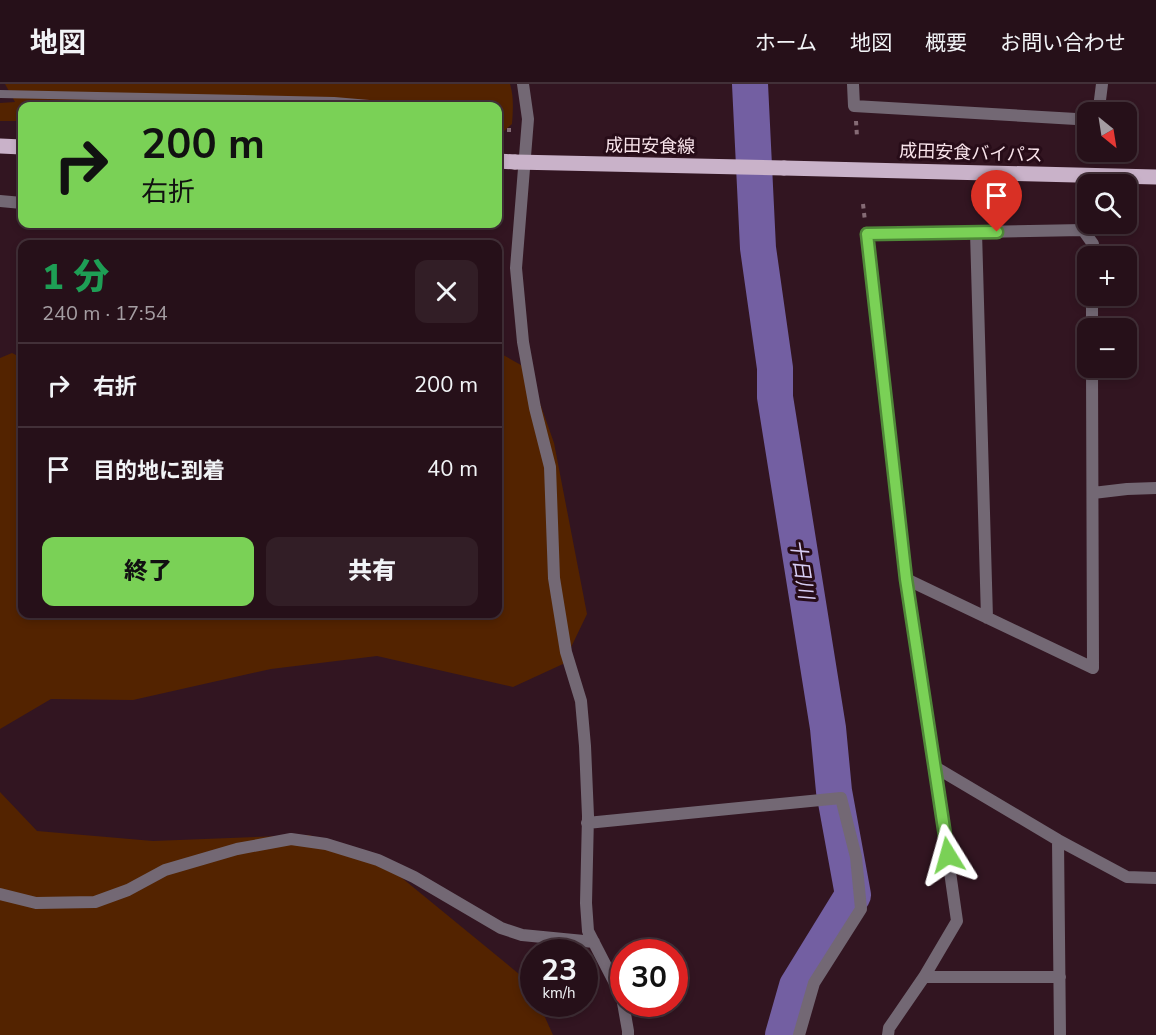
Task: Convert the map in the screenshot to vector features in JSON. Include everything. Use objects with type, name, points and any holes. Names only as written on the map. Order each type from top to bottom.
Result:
[{"type":"main road","points":[[0,146],[18,147]]},
{"type":"main road","name":"成田安食線","points":[[502,161],[784,168]]},
{"type":"main road","name":"成田安食バイパス","points":[[784,168],[1156,177]]},
{"type":"street","points":[[523,84],[528,119],[516,268],[523,342],[535,408],[550,467],[554,578],[566,652],[581,701],[587,823],[586,903],[588,931],[592,939]]},
{"type":"street","points":[[853,84],[854,106],[1077,119]]},
{"type":"street","points":[[1100,102],[1102,84]]},
{"type":"street","points":[[0,201],[18,203]]},
{"type":"street","points":[[888,1035],[889,1028],[924,977],[957,921],[906,579],[867,234],[1083,230],[1093,246]]},
{"type":"street","points":[[976,232],[987,618]]},
{"type":"street","points":[[906,579],[1093,668],[1092,378]]},
{"type":"street","points":[[1093,493],[1156,488]]},
{"type":"street","points":[[935,767],[1058,840],[1127,877],[1156,878]]},
{"type":"street","points":[[587,823],[780,802],[841,798],[856,857],[861,909],[814,983],[799,1035]]},
{"type":"street","points":[[0,894],[36,903],[95,902],[128,890],[165,870],[237,849],[291,839],[326,844],[378,860],[414,877],[501,928],[522,935],[563,939]]},
{"type":"street","points":[[1058,840],[1060,1035]]},
{"type":"street","points":[[598,950],[622,997],[628,1035]]},
{"type":"street","points":[[924,977],[1059,977]]},
{"type":"lane","points":[[0,94],[269,102]]},
{"type":"shaded area","points":[[5,84],[510,84],[513,109],[512,124],[503,132],[502,102],[18,102],[18,121],[0,121],[0,103],[15,102]]},
{"type":"shaded area","points":[[12,353],[18,356],[18,618],[502,618],[502,354],[528,369],[554,443],[587,614],[563,664],[513,687],[377,656],[271,669],[133,700],[51,699],[0,729],[0,358]]},
{"type":"shaded area","points":[[0,792],[37,831],[153,841],[309,835],[380,860],[520,975],[520,1017],[545,1017],[553,1035],[0,1035]]},
{"type":"waterway","name":"十日川","points":[[750,84],[758,248],[775,368],[775,397],[828,728],[834,791],[853,895],[797,986],[783,1035]]},
{"type":"route","points":[[948,855],[906,579],[867,234],[997,232]]}]
